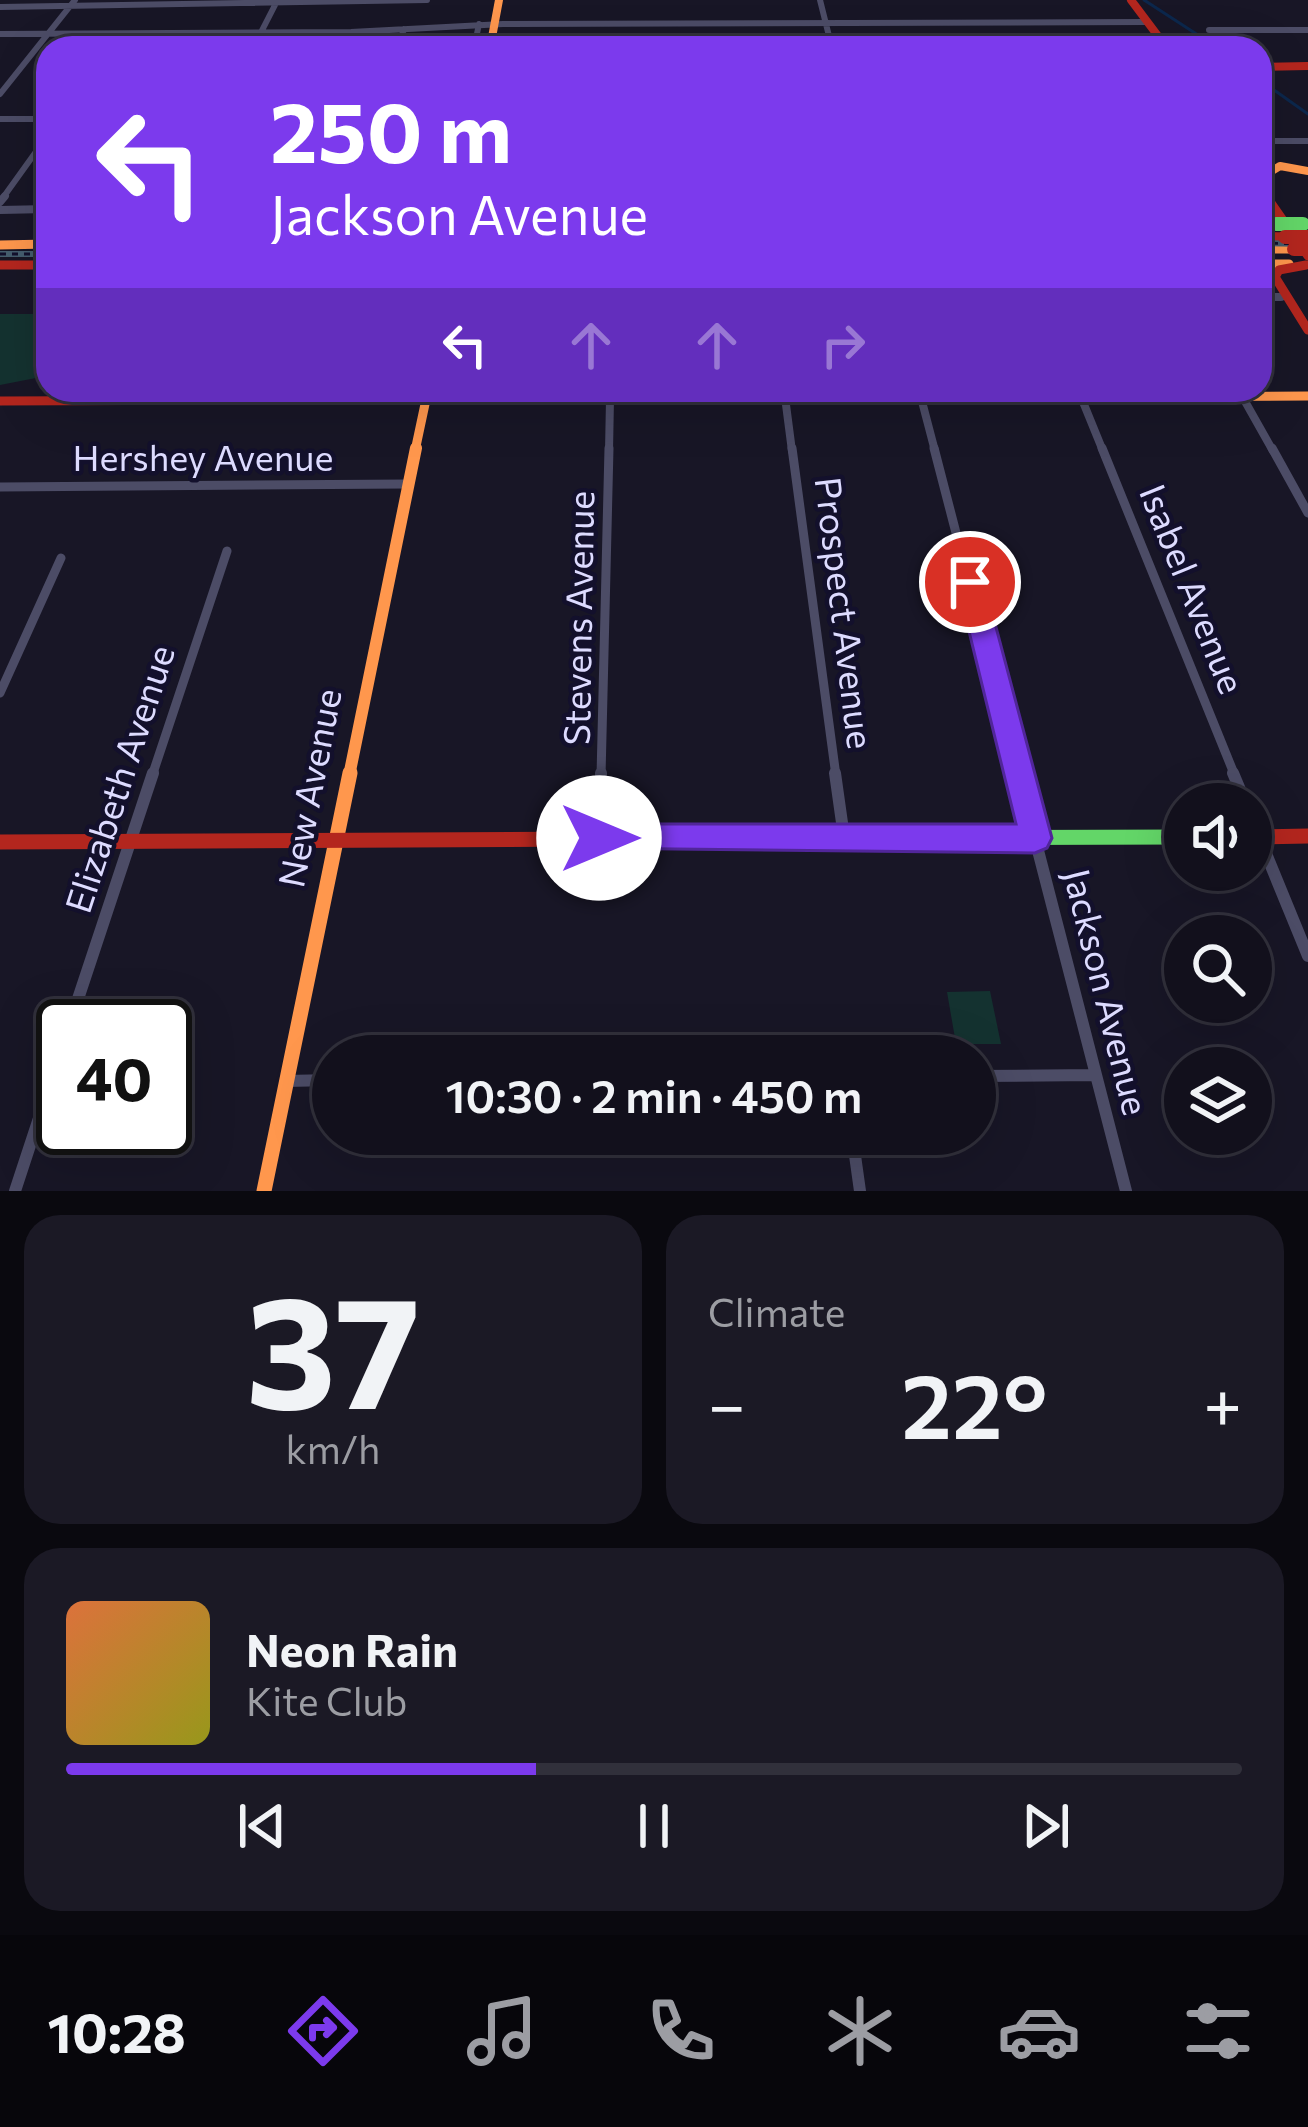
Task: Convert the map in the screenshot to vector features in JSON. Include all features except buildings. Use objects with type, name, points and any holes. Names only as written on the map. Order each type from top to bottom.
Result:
[{"type":"main road","points":[[488,36],[487,24],[499,0]]},
{"type":"main road","points":[[1131,0],[1158,36]]},
{"type":"main road","points":[[1272,67],[1308,67]]},
{"type":"main road","points":[[1272,160],[1308,169]]},
{"type":"main road","points":[[1272,171],[1280,166],[1308,169]]},
{"type":"main road","points":[[1272,200],[1294,241],[1275,278],[1308,333]]},
{"type":"main road","points":[[0,254],[36,254]]},
{"type":"main road","points":[[1272,282],[1308,333]]},
{"type":"main road","points":[[1272,396],[1308,396]]},
{"type":"main road","points":[[0,401],[36,400]]},
{"type":"main road","name":"New Avenue","points":[[263,1191],[422,402]]},
{"type":"main road","points":[[1272,837],[1308,836]]},
{"type":"main road","points":[[0,842],[1164,837]]},
{"type":"street","points":[[0,7],[427,0]]},
{"type":"street","points":[[820,0],[829,36]]},
{"type":"street","points":[[48,34],[72,3]]},
{"type":"street","points":[[259,36],[277,3]]},
{"type":"street","points":[[0,34],[333,32],[487,24],[1147,22]]},
{"type":"street","points":[[480,36],[487,24]]},
{"type":"street","points":[[402,36],[404,29]]},
{"type":"street","points":[[1209,30],[1308,30]]},
{"type":"street","points":[[331,36],[333,32]]},
{"type":"street","points":[[0,94],[36,49]]},
{"type":"street","points":[[0,119],[36,119]]},
{"type":"street","points":[[1272,141],[1308,141]]},
{"type":"street","points":[[0,206],[36,153]]},
{"type":"street","points":[[0,206],[36,208]]},
{"type":"street","points":[[1272,297],[1281,297]]},
{"type":"street","name":"Stevens Avenue","points":[[599,838],[610,402]]},
{"type":"street","name":"Prospect Avenue","points":[[786,402],[844,838]]},
{"type":"street","name":"Jackson Avenue","points":[[922,402],[1126,1191]]},
{"type":"street","name":"Isabel Avenue","points":[[1083,402],[1237,783]]},
{"type":"street","points":[[1245,402],[1308,513]]},
{"type":"street","name":"Hershey Avenue","points":[[0,487],[406,484]]},
{"type":"street","name":"Elizabeth Avenue","points":[[78,999],[227,551]]},
{"type":"street","points":[[0,693],[61,558]]},
{"type":"street","points":[[1272,875],[1308,956]]},
{"type":"street","points":[[996,1076],[1096,1075]]},
{"type":"street","points":[[286,1081],[312,1080]]},
{"type":"street","points":[[15,1191],[36,1128]]},
{"type":"street","points":[[855,1155],[860,1191]]},
{"type":"green space","points":[[0,314],[36,314],[36,378],[0,385]]},
{"type":"green space","points":[[990,991],[1001,1044],[996,1044],[996,1035],[954,1035],[947,992]]},
{"type":"waterway","points":[[1144,0],[1200,36]]},
{"type":"waterway","points":[[1272,88],[1308,114]]},
{"type":"railway","points":[[1272,243],[1308,244]]},
{"type":"railway","points":[[0,254],[36,254]]},
{"type":"traffic: fast","points":[[1276,224],[1303,224]]},
{"type":"traffic: fast","points":[[596,839],[1164,837]]},
{"type":"traffic: slow","points":[[492,36],[499,0]]},
{"type":"traffic: slow","points":[[1272,171],[1280,166],[1308,171]]},
{"type":"traffic: slow","points":[[0,245],[36,244]]},
{"type":"traffic: slow","points":[[1272,249],[1294,249]]},
{"type":"traffic: slow","points":[[1272,264],[1289,264]]},
{"type":"traffic: slow","points":[[1272,396],[1308,396]]},
{"type":"traffic: slow","points":[[264,1191],[426,402]]},
{"type":"traffic: jam","points":[[1131,0],[1158,36]]},
{"type":"traffic: jam","points":[[1272,67],[1308,66]]},
{"type":"traffic: jam","points":[[1272,204],[1308,256]]},
{"type":"traffic: jam","points":[[1272,236],[1285,237]]},
{"type":"traffic: jam","points":[[1285,237],[1308,237]]},
{"type":"traffic: jam","points":[[1294,249],[1308,249]]},
{"type":"traffic: jam","points":[[0,265],[36,265]]},
{"type":"traffic: jam","points":[[1306,265],[1279,270],[1275,277],[1308,330]]},
{"type":"traffic: jam","points":[[0,401],[36,401]]},
{"type":"traffic: jam","points":[[1272,837],[1308,836]]},
{"type":"traffic: jam","points":[[0,842],[596,839]]},
{"type":"route","points":[[599,838],[1035,838],[970,582]]}]
